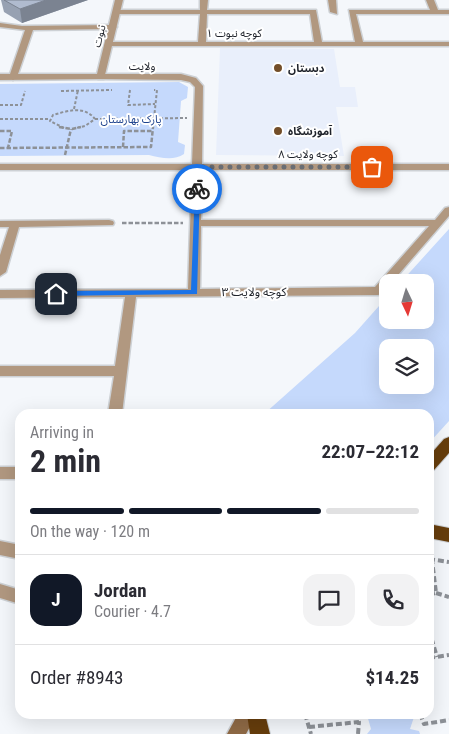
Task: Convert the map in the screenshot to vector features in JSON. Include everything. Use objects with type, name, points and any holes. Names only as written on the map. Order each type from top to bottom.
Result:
[{"type":"highway","points":[[434,460],[449,443]]},
{"type":"highway","points":[[434,532],[449,535]]},
{"type":"highway","points":[[257,719],[260,734]]},
{"type":"main road","points":[[236,734],[245,719]]},
{"type":"street","name":"نبوت","points":[[101,77],[120,0]]},
{"type":"street","points":[[202,44],[204,0]]},
{"type":"street","points":[[332,0],[334,12]]},
{"type":"street","points":[[430,0],[435,12]]},
{"type":"street","points":[[116,12],[204,12],[290,9],[313,12],[318,44]]},
{"type":"street","points":[[360,44],[352,12],[449,12]]},
{"type":"street","points":[[0,25],[12,28],[113,27]]},
{"type":"street","points":[[14,77],[30,28]]},
{"type":"street","name":"کوچه نبوت ۱","points":[[109,44],[449,44]]},
{"type":"street","name":"ولایت","points":[[0,77],[181,77],[194,80],[200,86],[194,292]]},
{"type":"street","name":"کوچه ولایت ۸","points":[[0,168],[449,167]]},
{"type":"street","points":[[196,222],[438,223],[449,210]]},
{"type":"street","points":[[0,224],[109,223]]},
{"type":"street","name":"کوچه ولایت ۳","points":[[0,294],[378,291],[438,223]]},
{"type":"street","points":[[0,272],[15,224]]},
{"type":"street","points":[[116,409],[131,293]]},
{"type":"street","points":[[0,371],[121,371]]},
{"type":"street","points":[[0,473],[15,473]]},
{"type":"street","points":[[0,548],[15,551]]},
{"type":"street","points":[[0,591],[15,596]]},
{"type":"path","points":[[74,109],[80,77]]},
{"type":"path","points":[[60,91],[112,90]]},
{"type":"path","points":[[121,90],[139,90]]},
{"type":"path","points":[[130,90],[128,105],[156,104]]},
{"type":"path","points":[[0,148],[151,147],[157,90],[148,90]]},
{"type":"path","points":[[0,105],[21,104],[25,91],[17,91]]},
{"type":"path","points":[[0,119],[50,119],[59,112],[74,109],[92,114],[95,120]]},
{"type":"path","points":[[50,119],[51,123],[56,126],[70,128],[86,126],[95,120],[199,118]]},
{"type":"path","points":[[63,167],[70,128]]},
{"type":"path","points":[[0,132],[12,131],[8,148]]},
{"type":"path","points":[[123,147],[124,132],[153,131]]},
{"type":"path","points":[[109,223],[196,222]]},
{"type":"path","points":[[434,560],[449,562]]},
{"type":"path","points":[[434,582],[436,593],[449,597]]},
{"type":"path","points":[[434,647],[437,657]]},
{"type":"path","points":[[434,657],[449,656]]},
{"type":"path","points":[[307,719],[311,734]]},
{"type":"path","points":[[358,719],[358,734]]},
{"type":"path","points":[[422,719],[424,724],[449,720]]},
{"type":"path","points":[[309,726],[359,722]]},
{"type":"shaded area","points":[[220,48],[334,49],[340,87],[355,87],[358,107],[336,107],[344,156],[216,155]]},
{"type":"green space","name":"پارک بهارستان","points":[[179,82],[188,87],[187,98],[181,101],[178,142],[185,145],[184,154],[176,158],[149,155],[0,156],[0,84]]},
{"type":"green space","points":[[449,229],[449,421],[434,438],[434,409],[270,409],[355,333],[379,306],[379,329],[434,329],[434,274],[408,274]]},
{"type":"green space","points":[[368,719],[413,719],[410,729],[419,731],[420,734],[367,734],[371,729]]},
{"type":"building","points":[[4,0],[46,0],[20,9]]},
{"type":"way so far","points":[[197,189],[198,167],[372,167]]},
{"type":"place","name":"دبستان","points":[[278,68]]},
{"type":"place","name":"آموزشگاه","points":[[278,131]]},
{"type":"route","points":[[56,294],[194,292],[197,189]]}]
